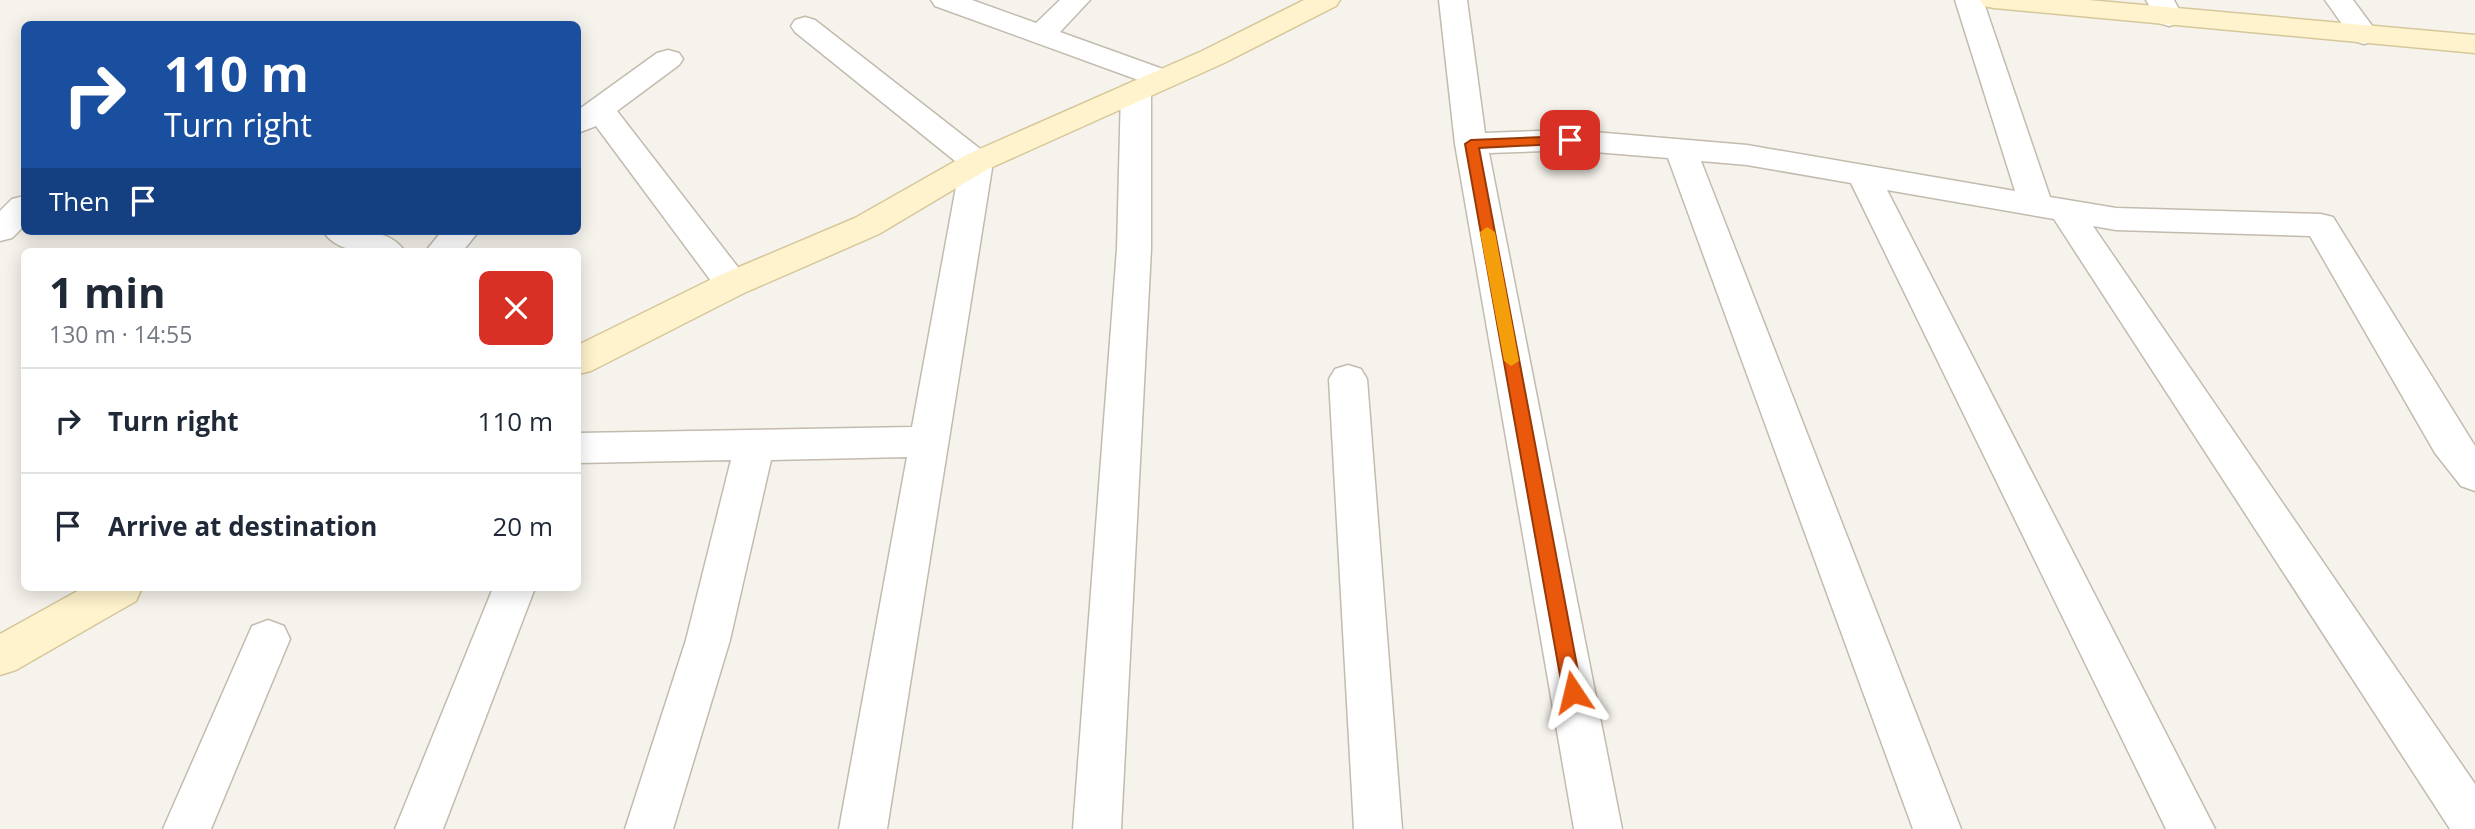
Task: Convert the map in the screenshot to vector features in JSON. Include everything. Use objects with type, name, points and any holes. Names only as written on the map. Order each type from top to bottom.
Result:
[{"type":"street","points":[[945,0],[1041,34],[1150,85]]},
{"type":"street","points":[[1041,34],[1076,0]]},
{"type":"street","points":[[581,358],[732,284],[867,226],[977,162],[1150,85],[1326,0]]},
{"type":"street","points":[[1453,0],[1471,144],[1598,829]]},
{"type":"street","points":[[1969,0],[2050,206],[2475,825]]},
{"type":"street","points":[[1994,0],[2165,8],[2364,35],[2475,44]]},
{"type":"street","points":[[2339,0],[2364,35]]},
{"type":"street","points":[[805,26],[977,162]]},
{"type":"street","points":[[668,59],[588,117],[732,284]]},
{"type":"street","points":[[1097,829],[1134,249],[1150,85]]},
{"type":"street","points":[[1471,144],[1570,140],[1747,155],[2116,219],[2320,225],[2462,442],[2475,475]]},
{"type":"street","points":[[1681,150],[1937,829]]},
{"type":"street","points":[[863,829],[977,162]]},
{"type":"street","points":[[1864,176],[2191,829]]},
{"type":"street","points":[[0,230],[21,210]]},
{"type":"street","points":[[349,235],[379,248]]},
{"type":"street","points":[[446,248],[458,235]]},
{"type":"street","points":[[1348,379],[1378,829]]},
{"type":"street","points":[[581,448],[931,442]]},
{"type":"street","points":[[649,829],[684,727],[745,493],[754,447]]},
{"type":"street","points":[[0,656],[116,591]]},
{"type":"street","points":[[419,829],[513,591]]},
{"type":"street","points":[[187,829],[268,639]]},
{"type":"slow traffic","points":[[1487,232],[1511,361]]},
{"type":"route","points":[[1570,140],[1471,144],[1573,692]]}]
